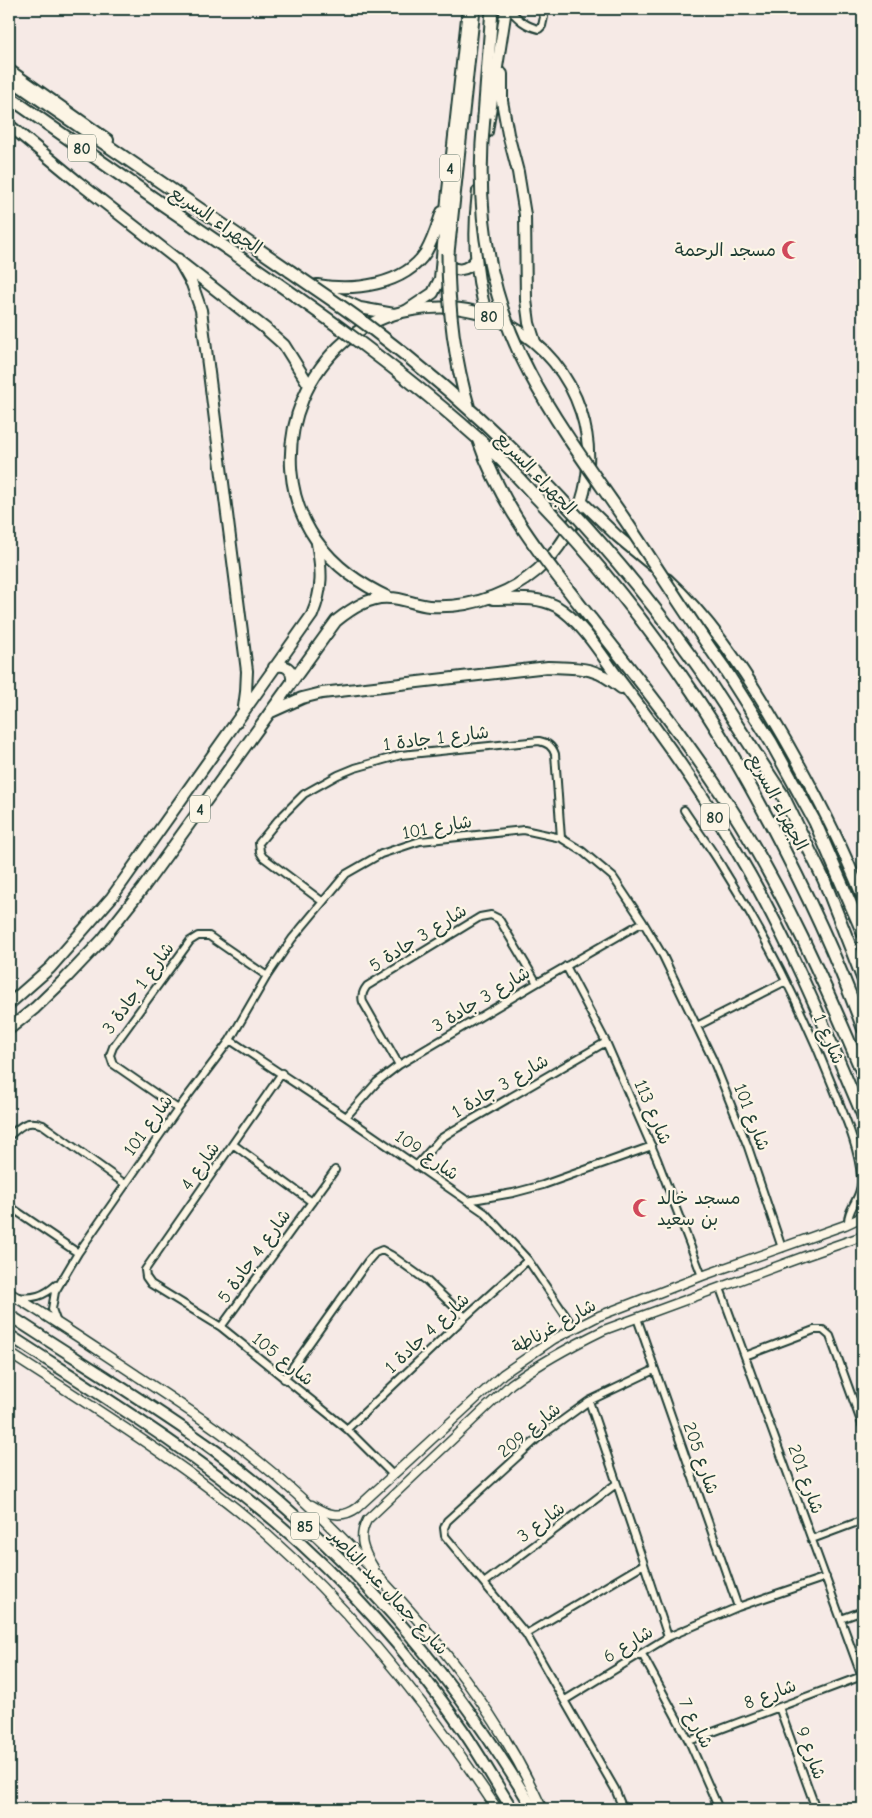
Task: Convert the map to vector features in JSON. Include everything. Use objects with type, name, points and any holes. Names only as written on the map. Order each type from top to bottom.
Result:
[{"type":"highway","points":[[474,9],[445,254],[455,346],[466,397],[480,444],[503,496],[536,549],[694,752],[730,806],[793,918],[829,993],[863,1074]]},
{"type":"highway","points":[[492,9],[480,179],[485,241],[499,301],[530,373],[568,438],[724,668],[771,742],[814,822],[863,933]]},
{"type":"highway","name":"الجهراء السريع","points":[[9,78],[345,309],[453,395],[530,467],[600,541],[661,614],[755,751],[786,802],[824,880],[863,978]]},
{"type":"highway","name":"الجهراء السريع","points":[[9,97],[335,323],[369,349],[495,454],[583,548],[638,615],[694,694],[740,768],[804,889],[835,955],[863,1028]]},
{"type":"main road","name":"4","points":[[406,311],[424,300],[436,288],[440,279],[445,254],[447,200],[468,9]]},
{"type":"main road","name":"4","points":[[487,316],[479,285],[476,259],[477,205],[508,9]]},
{"type":"main road","points":[[501,52],[502,101],[518,172],[525,215],[526,300],[529,323],[535,342]]},
{"type":"main road","name":"الجهراء السريع","points":[[9,70],[317,285],[349,304],[372,311],[395,314]]},
{"type":"main road","points":[[9,125],[266,329],[284,346],[309,385]]},
{"type":"main road","points":[[317,285],[356,288],[388,280],[405,271],[415,264],[425,252],[433,237],[447,200]]},
{"type":"main road","points":[[445,254],[448,266],[461,270],[472,264],[476,259]]},
{"type":"main road","points":[[178,259],[192,284],[201,310],[247,671],[242,713]]},
{"type":"main road","name":"80","points":[[436,307],[452,308],[487,316],[518,330],[535,342],[563,373],[574,393],[583,417],[588,450],[588,472],[582,502],[568,534],[546,562],[519,584],[487,599],[468,604],[429,606],[390,598],[368,588],[348,575],[316,540],[306,522],[298,503],[291,463],[294,423],[303,397],[319,369],[345,341],[360,330],[395,314],[436,307]]},
{"type":"main road","name":"الجهراء السريع","points":[[582,502],[685,596],[727,649],[754,688],[806,776],[826,815],[863,898]]},
{"type":"main road","name":"4","points":[[9,1004],[50,968],[112,897],[312,615],[319,598],[321,577],[316,540]]},
{"type":"main road","name":"4","points":[[9,1029],[35,1008],[102,940],[143,888],[332,627],[348,611],[361,604],[390,598]]},
{"type":"main road","name":"80","points":[[487,599],[537,599],[556,606],[582,630],[637,702],[691,778],[737,852],[784,940],[826,1028],[863,1118]]},
{"type":"main road","points":[[274,667],[286,667],[291,672],[292,680]]},
{"type":"main road","points":[[268,714],[292,702],[312,695],[548,667],[577,668],[598,672],[637,702]]},
{"type":"main road","points":[[12,1295],[227,1437],[263,1464],[302,1499],[379,1577],[440,1644],[464,1675],[494,1720],[542,1809]]},
{"type":"main road","name":"شارع جمال عبد الناصر","points":[[9,1315],[216,1452],[290,1512],[316,1536],[346,1565],[422,1649],[475,1718],[533,1809]]},
{"type":"main road","name":"شارع جمال عبد الناصر","points":[[9,1335],[209,1468],[306,1549],[361,1605],[413,1665],[462,1729],[512,1809]]},
{"type":"main road","points":[[9,1353],[142,1440],[199,1480],[292,1558],[349,1616],[398,1673],[450,1739],[497,1809]]},
{"type":"street","points":[[508,9],[519,21],[529,27],[539,29],[542,26],[544,17],[541,9]]},
{"type":"street","name":"شارع 1 جادة 1","points":[[323,902],[263,857],[260,852],[259,843],[278,820],[304,794],[338,775],[391,757],[539,741],[546,742],[552,747],[555,754],[561,838]]},
{"type":"street","name":"شارع 1","points":[[684,810],[724,869],[766,941],[811,1031],[859,1161],[862,1188],[849,1215],[848,1223]]},
{"type":"street","name":"شارع 101","points":[[58,1324],[53,1314],[53,1300],[61,1281],[78,1253],[178,1109],[230,1040],[267,976],[292,939],[346,874],[381,854],[420,841],[524,830],[561,838],[582,851],[613,877],[643,922],[663,956],[713,1060],[748,1147],[782,1248]]},
{"type":"street","name":"شارع 3 جادة 5","points":[[399,1065],[363,1002],[362,996],[364,991],[367,986],[480,917],[487,915],[499,919],[537,983]]},
{"type":"street","name":"شارع 3 جادة 3","points":[[346,1117],[377,1082],[399,1065],[643,922]]},
{"type":"street","name":"شارع 1 جادة 3","points":[[178,1109],[113,1064],[110,1056],[113,1047],[190,941],[198,936],[209,936],[267,976]]},
{"type":"street","name":"شارع 113","points":[[566,966],[606,1042],[652,1146],[702,1276]]},
{"type":"street","points":[[697,1026],[786,981]]},
{"type":"street","name":"شارع 109","points":[[230,1040],[282,1073],[485,1213],[528,1260],[574,1328]]},
{"type":"street","name":"شارع 3 جادة 1","points":[[416,1166],[440,1139],[606,1042]]},
{"type":"street","name":"شارع 4","points":[[146,1277],[145,1270],[234,1145],[282,1073]]},
{"type":"street","points":[[9,1136],[25,1124],[33,1121],[43,1125],[125,1184]]},
{"type":"street","name":"شارع 4 جادة 5","points":[[234,1145],[312,1202]]},
{"type":"street","points":[[467,1201],[513,1193],[543,1185],[652,1146]]},
{"type":"street","name":"شارع 4 جادة 5","points":[[221,1327],[335,1170]]},
{"type":"street","points":[[9,1206],[78,1253]]},
{"type":"street","name":"شارع غرناطة","points":[[302,1499],[319,1510],[332,1515],[348,1514],[357,1508],[517,1363],[574,1328],[702,1276],[848,1223],[863,1214]]},
{"type":"street","points":[[848,1223],[854,1232],[853,1239]]},
{"type":"street","name":"شارع غرناطة","points":[[379,1577],[367,1556],[362,1540],[364,1527],[370,1518],[511,1384],[525,1374],[597,1334],[863,1236]]},
{"type":"street","points":[[284,1379],[368,1261],[378,1251],[386,1252],[427,1281],[464,1317]]},
{"type":"street","name":"شارع 4 جادة 1","points":[[347,1429],[464,1317],[528,1260]]},
{"type":"street","name":"شارع 105","points":[[146,1277],[151,1284],[221,1327],[347,1429],[393,1475]]},
{"type":"street","name":"شارع 101","points":[[12,1295],[29,1298],[44,1295],[61,1281]]},
{"type":"street","name":"شارع 201","points":[[720,1288],[863,1678]]},
{"type":"street","name":"شارع 205","points":[[637,1318],[738,1607]]},
{"type":"street","points":[[745,1356],[814,1330],[823,1330],[830,1336],[863,1427]]},
{"type":"street","points":[[535,1351],[534,1359],[541,1364]]},
{"type":"street","points":[[517,1363],[523,1367],[525,1374]]},
{"type":"street","name":"شارع 209","points":[[484,1583],[445,1536],[444,1528],[447,1521],[538,1438],[588,1401],[654,1370]]},
{"type":"street","points":[[588,1401],[668,1637]]},
{"type":"street","name":"شارع 3","points":[[484,1583],[616,1484]]},
{"type":"street","points":[[357,1508],[360,1515],[370,1518]]},
{"type":"street","points":[[812,1540],[863,1520]]},
{"type":"street","points":[[526,1634],[644,1564]]},
{"type":"street","name":"شارع 6","points":[[565,1700],[668,1637],[738,1607],[826,1577]]},
{"type":"street","points":[[484,1583],[526,1634],[615,1789],[623,1809]]},
{"type":"street","points":[[841,1618],[863,1611]]},
{"type":"street","name":"شارع 7","points":[[642,1654],[690,1741],[718,1809]]},
{"type":"street","name":"شارع 8","points":[[690,1741],[863,1678]]},
{"type":"street","name":"شارع 9","points":[[779,1707],[816,1809]]},
{"type":"place","name":"مسجد الرحمة","points":[[791,250]]},
{"type":"place","name":"مسجد خالد بن سعيد","points":[[642,1208]]}]
